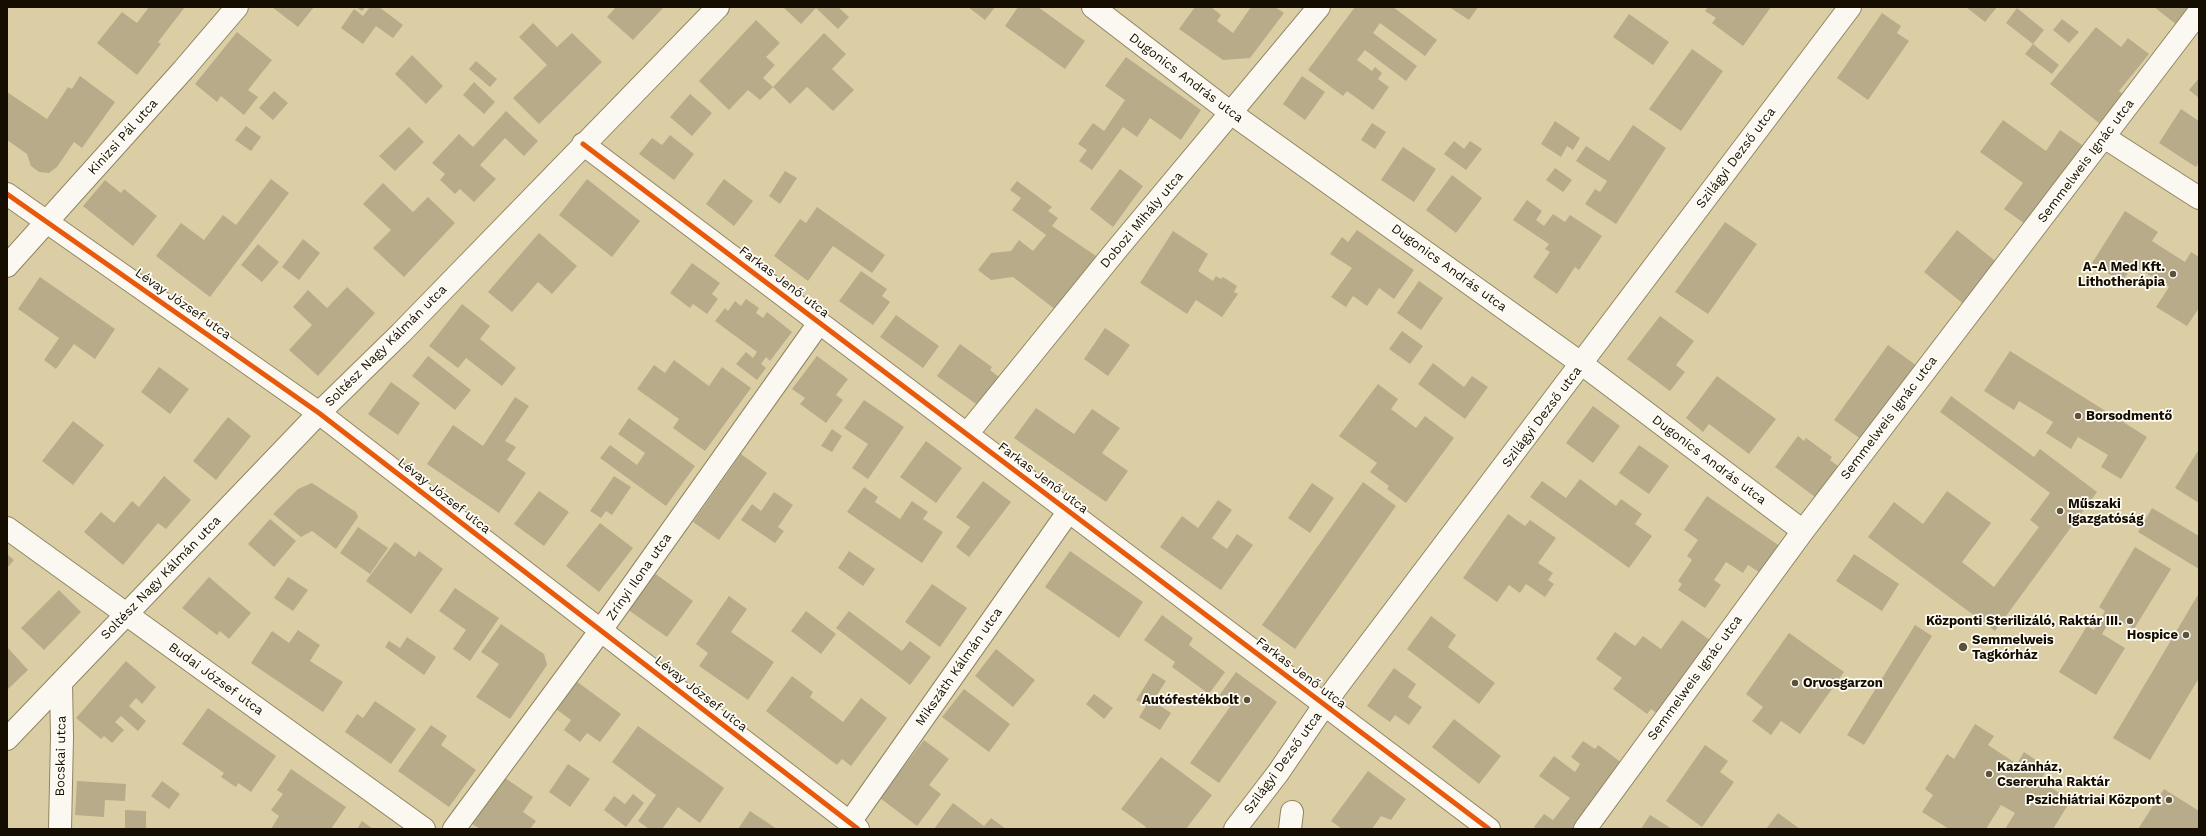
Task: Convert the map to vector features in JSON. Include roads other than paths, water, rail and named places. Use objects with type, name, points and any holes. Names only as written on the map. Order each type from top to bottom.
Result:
[{"type":"street","name":"Kinizsi Pál utca","points":[[7,266],[184,69],[237,7]]},
{"type":"street","name":"Soltész Nagy Kálmán utca","points":[[7,739],[319,413],[401,333],[583,144],[718,7]]},
{"type":"street","name":"Dugonics András utca","points":[[1093,7],[1232,113],[1582,364],[1803,531]]},
{"type":"street","name":"Dobozi Mihály utca","points":[[967,434],[1117,249],[1319,7]]},
{"type":"street","name":"Szilágyi Dezső utca","points":[[1236,829],[1278,773],[1325,704],[1850,7]]},
{"type":"street","name":"Semmelweis Ignác utca","points":[[1585,829],[1803,531],[2199,12]]},
{"type":"street","points":[[2104,137],[2199,198]]},
{"type":"street","name":"Farkas Jenő utca","points":[[583,144],[1489,829]]},
{"type":"street","name":"Lévay József utca","points":[[7,194],[319,413],[854,826]]},
{"type":"street","name":"Zrínyi Ilona utca","points":[[454,829],[601,630],[820,323]]},
{"type":"street","name":"Mikszáth Kálmán utca","points":[[854,826],[1068,511]]},
{"type":"street","name":"Budai József utca","points":[[7,528],[424,829]]},
{"type":"street","name":"Bocskai utca","points":[[60,829],[62,737],[61,683]]},
{"type":"place","name":"A-A Med Kft. Lithotherápia","points":[[2173,274]]},
{"type":"place","name":"Borsodmentő","points":[[2078,416]]},
{"type":"place","name":"Műszaki Igazgatóság","points":[[2060,511]]},
{"type":"place","name":"Központi Sterilizáló, Raktár III.","points":[[2130,621]]},
{"type":"place","name":"Hospice","points":[[2186,635]]},
{"type":"place","name":"Semmelweis Tagkórház","points":[[1963,647]]},
{"type":"place","name":"Orvosgarzon","points":[[1795,683]]},
{"type":"place","name":"Autófestékbolt","points":[[1247,700]]},
{"type":"place","name":"Kazánház, Csereruha Raktár","points":[[1989,774]]},
{"type":"place","name":"Pszichiátriai Központ","points":[[2169,800]]}]
